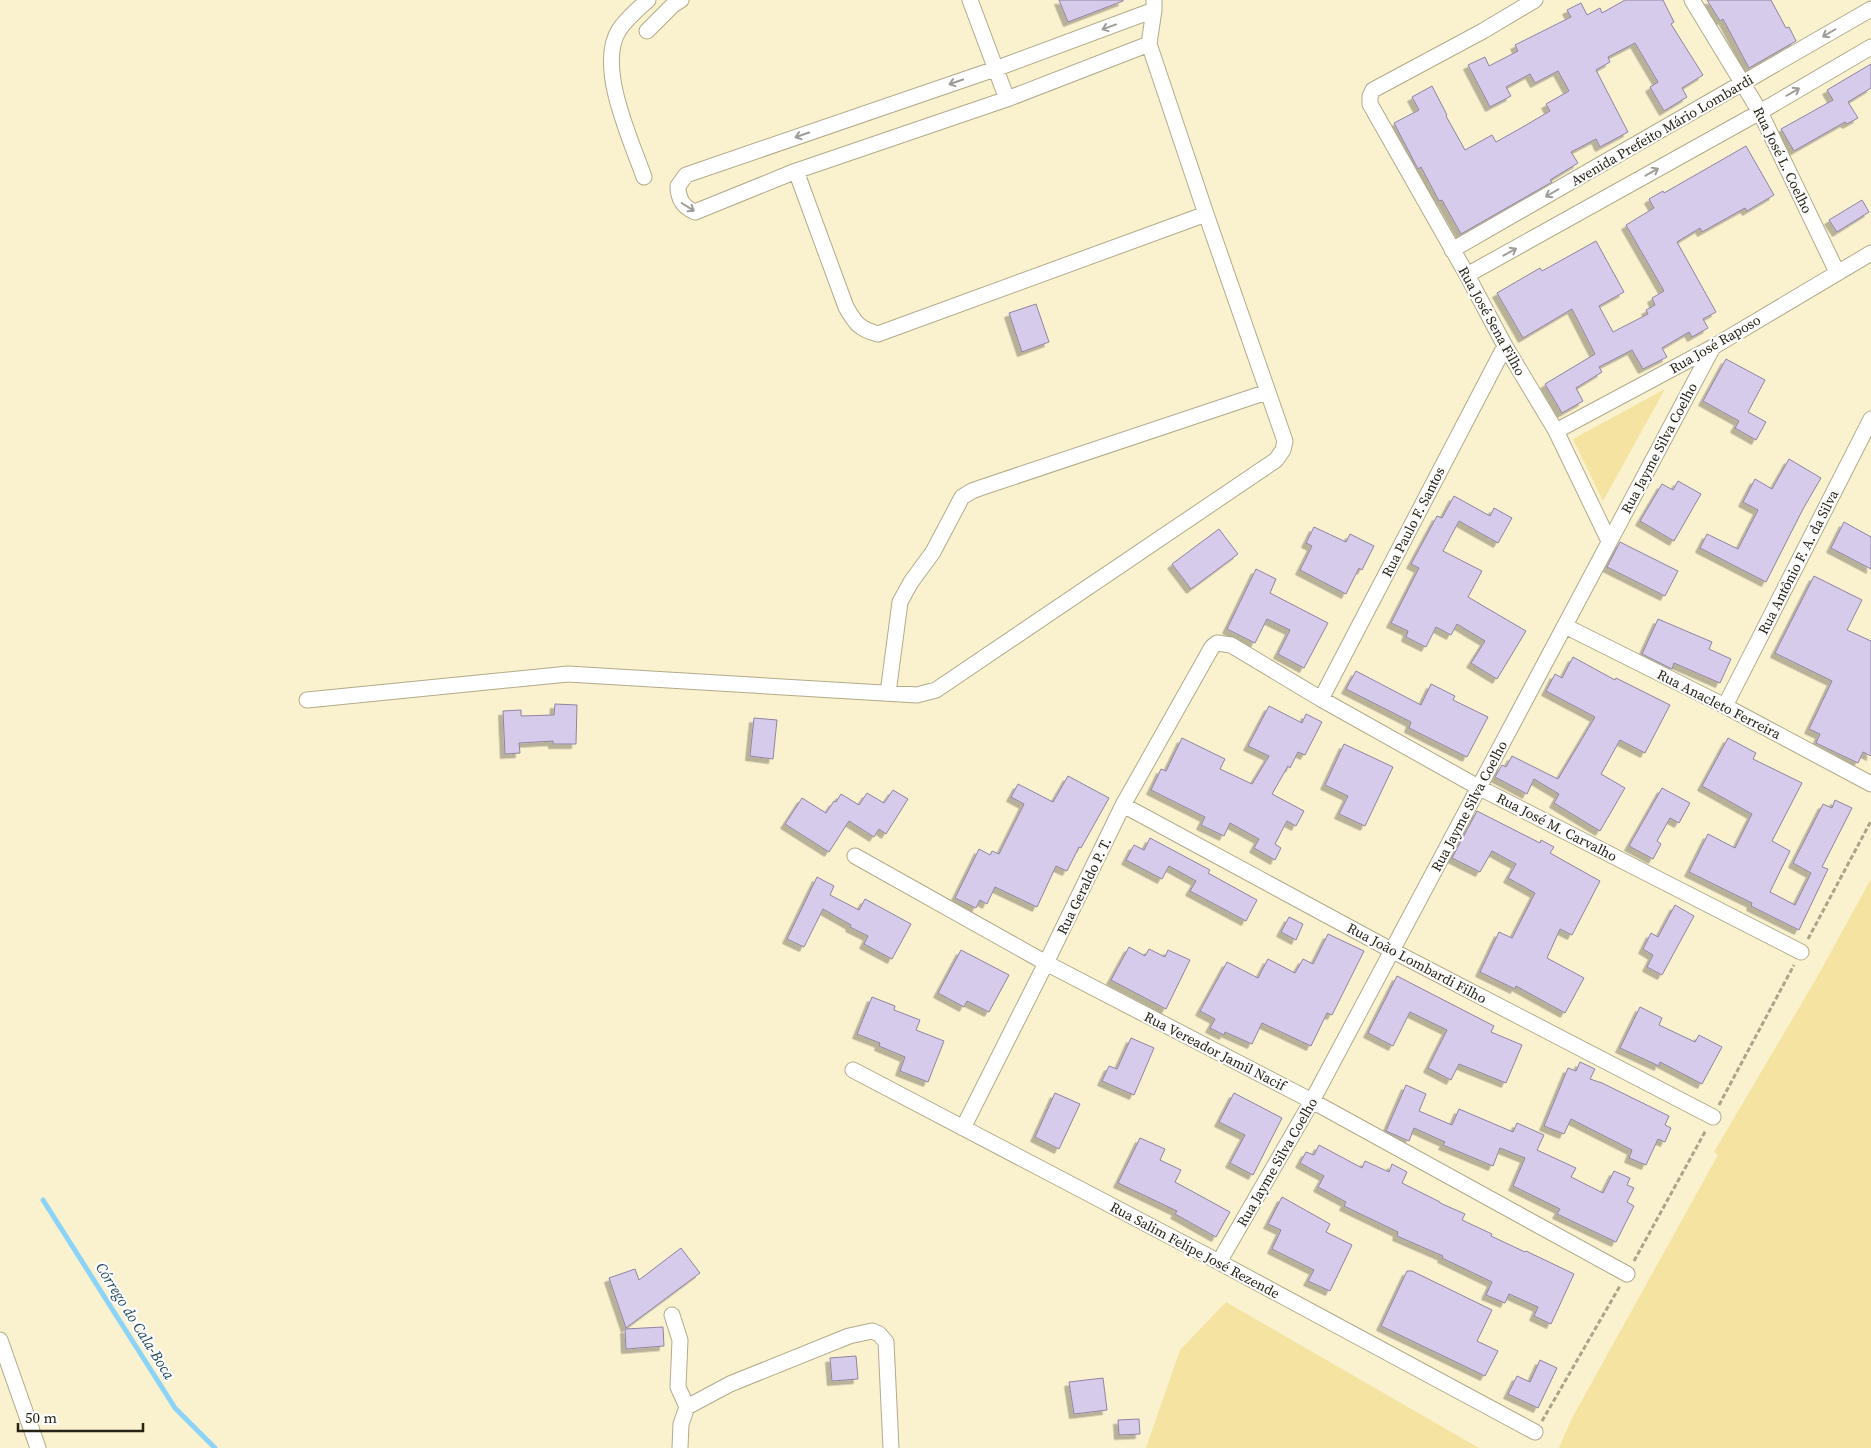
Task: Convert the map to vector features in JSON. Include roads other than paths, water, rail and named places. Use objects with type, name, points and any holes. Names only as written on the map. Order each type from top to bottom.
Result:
[{"type":"street","points":[[644,177],[613,88],[611,57],[618,31],[648,0]]},
{"type":"street","points":[[647,31],[681,0]]},
{"type":"street","points":[[970,0],[1007,100]]},
{"type":"street","name":"Rua José Sena Filho","points":[[1535,0],[1483,31],[1374,90],[1370,96],[1370,104],[1468,276],[1504,346],[1556,431],[1608,542]]},
{"type":"street","name":"Rua José L. Coelho","points":[[1692,0],[1760,112],[1837,272]]},
{"type":"street","points":[[307,700],[568,674],[917,695],[936,690],[1276,460],[1283,450],[1285,441],[1149,44],[1154,5],[995,68],[686,175],[678,186],[678,194],[681,203],[688,209],[696,212],[796,171],[1007,100],[1149,44]]},
{"type":"street","name":"Avenida Prefeito Mário Lombardi","points":[[1452,250],[1871,9]]},
{"type":"street","points":[[1468,276],[1760,112],[1871,47]]},
{"type":"street","points":[[796,171],[846,307],[855,323],[865,330],[878,334],[1206,214]]},
{"type":"street","name":"Rua José Raposo","points":[[1556,431],[1713,347],[1871,253]]},
{"type":"street","name":"Rua Paulo F. Santos","points":[[1321,699],[1504,346]]},
{"type":"street","name":"Rua Jayme Silva Coelho","points":[[1219,1262],[1312,1101],[1393,952],[1478,787],[1713,347]]},
{"type":"street","points":[[888,693],[900,602],[911,582],[933,552],[962,497],[983,487],[1267,392]]},
{"type":"street","name":"Rua Antônio F. A. da Silva","points":[[1726,706],[1870,419]]},
{"type":"street","name":"Rua Anacleto Ferreira","points":[[1565,626],[1726,706],[1871,784]]},
{"type":"street","name":"Rua José M. Carvalho","points":[[1212,647],[1218,643],[1232,644],[1321,699],[1478,787],[1801,952]]},
{"type":"street","name":"Rua Geraldo P. T.","points":[[962,1128],[1046,963],[1123,805],[1212,647]]},
{"type":"street","name":"Rua João Lombardi Filho","points":[[1123,805],[1393,952],[1713,1116]]},
{"type":"street","name":"Rua Vereador Jamil Nacif","points":[[855,856],[1046,963],[1312,1101],[1627,1274]]},
{"type":"street","name":"Rua Salim Felipe José Rezende","points":[[852,1070],[1219,1262],[1535,1432]]},
{"type":"street","points":[[672,1315],[680,1340],[678,1387],[687,1407],[682,1424],[680,1448]]},
{"type":"street","points":[[687,1407],[730,1384],[849,1336],[872,1331],[879,1334],[886,1342],[891,1448]]},
{"type":"street","points":[[0,1340],[38,1448]]},
{"type":"waterway","name":"Córrego do Cala-Boca","points":[[43,1200],[175,1408],[215,1448]]}]
